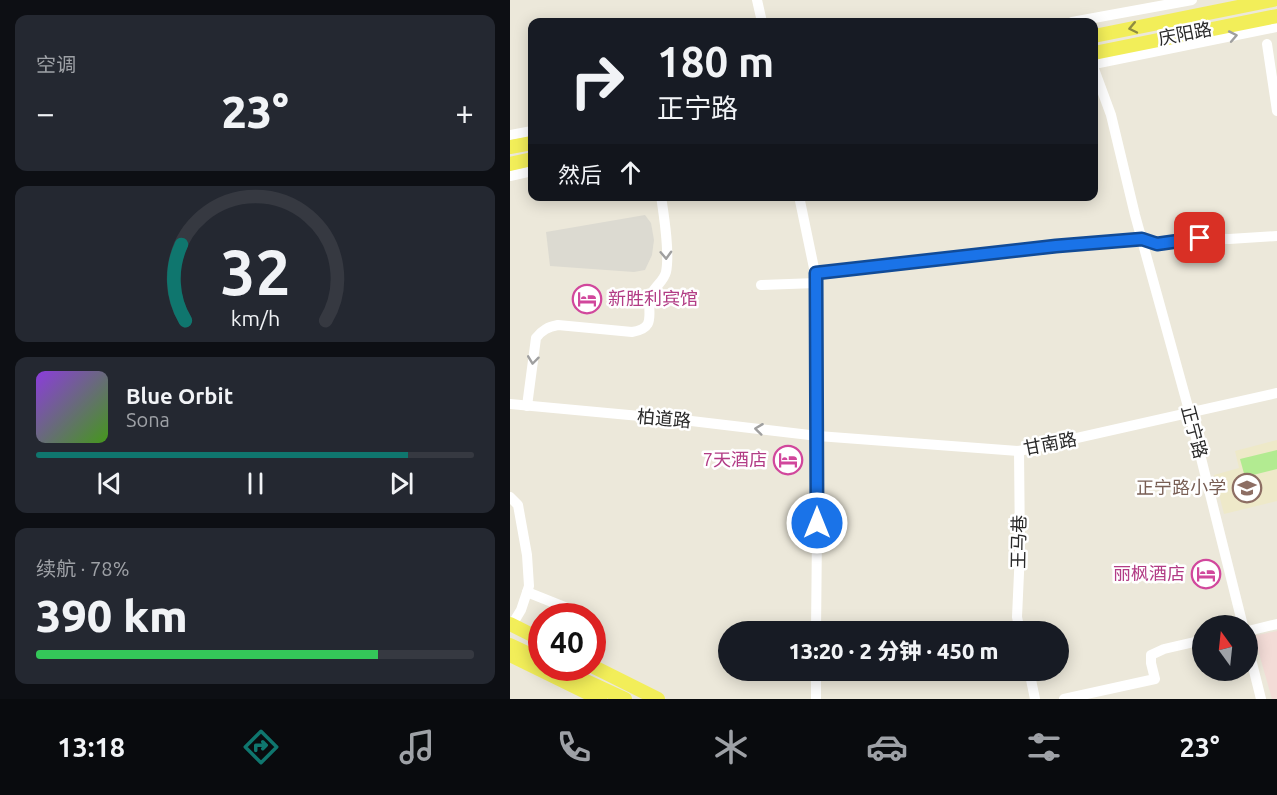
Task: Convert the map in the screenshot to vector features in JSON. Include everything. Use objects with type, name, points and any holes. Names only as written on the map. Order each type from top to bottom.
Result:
[{"type":"main road","name":"庆阳路","points":[[1098,35],[1273,0]]},
{"type":"main road","name":"庆阳路","points":[[1098,51],[1277,16]]},
{"type":"main road","points":[[510,147],[528,144]]},
{"type":"main road","points":[[510,164],[528,160]]},
{"type":"main road","points":[[511,627],[528,634]]},
{"type":"main road","points":[[511,627],[528,639]]},
{"type":"main road","points":[[510,645],[528,653]]},
{"type":"main road","points":[[510,655],[600,699]]},
{"type":"main road","points":[[606,673],[658,699]]},
{"type":"main road","points":[[586,681],[625,699]]},
{"type":"main road","points":[[606,681],[643,699]]},
{"type":"street","points":[[757,0],[761,18]]},
{"type":"street","points":[[1094,18],[1192,0]]},
{"type":"street","points":[[1098,63],[1277,27]]},
{"type":"street","points":[[1267,44],[1277,111]]},
{"type":"street","name":"正宁路","points":[[1098,80],[1111,115],[1240,615]]},
{"type":"street","points":[[510,135],[528,131]]},
{"type":"street","points":[[510,176],[528,172]]},
{"type":"street","points":[[527,406],[536,338],[541,331],[558,325],[632,332],[638,331],[648,323],[650,297],[666,272],[662,201]]},
{"type":"street","points":[[800,201],[816,278],[818,436],[816,621]]},
{"type":"street","points":[[761,285],[1034,248],[1142,239],[1157,244],[1200,238],[1277,236]]},
{"type":"street","name":"甘南路","points":[[818,436],[1019,451],[1277,393]]},
{"type":"street","name":"柏道路","points":[[510,404],[683,420],[818,436]]},
{"type":"street","name":"王马巷","points":[[1018,621],[1019,451]]},
{"type":"street","points":[[510,497],[518,505],[527,555],[529,586],[521,610],[511,627]]},
{"type":"street","points":[[527,592],[554,603]]},
{"type":"street","points":[[1258,629],[1277,624]]},
{"type":"street","points":[[1064,699],[1155,679],[1151,655],[1164,649],[1192,643]]},
{"type":"street","points":[[816,681],[816,699]]},
{"type":"street","points":[[1031,681],[1035,699]]},
{"type":"street","points":[[1256,681],[1261,699]]},
{"type":"shaded area","points":[[645,215],[651,223],[654,240],[652,255],[645,270],[634,272],[550,266],[546,232]]},
{"type":"shaded area","name":"正宁路小学","points":[[1277,440],[1277,501],[1224,514],[1214,475],[1239,468],[1235,451]]},
{"type":"shaded area","points":[[1277,631],[1277,699],[1272,699],[1258,650],[1258,635]]},
{"type":"green space","points":[[1277,450],[1277,469],[1245,477],[1240,459]]},
{"type":"place","name":"新胜利宾馆","points":[[587,299]]},
{"type":"place","name":"7天酒店","points":[[788,460]]},
{"type":"place","name":"正宁路小学","points":[[1247,488]]},
{"type":"place","name":"丽枫酒店","points":[[1206,574]]},
{"type":"route","points":[[817,523],[816,273],[1056,246],[1142,239],[1157,244],[1200,238]]}]
